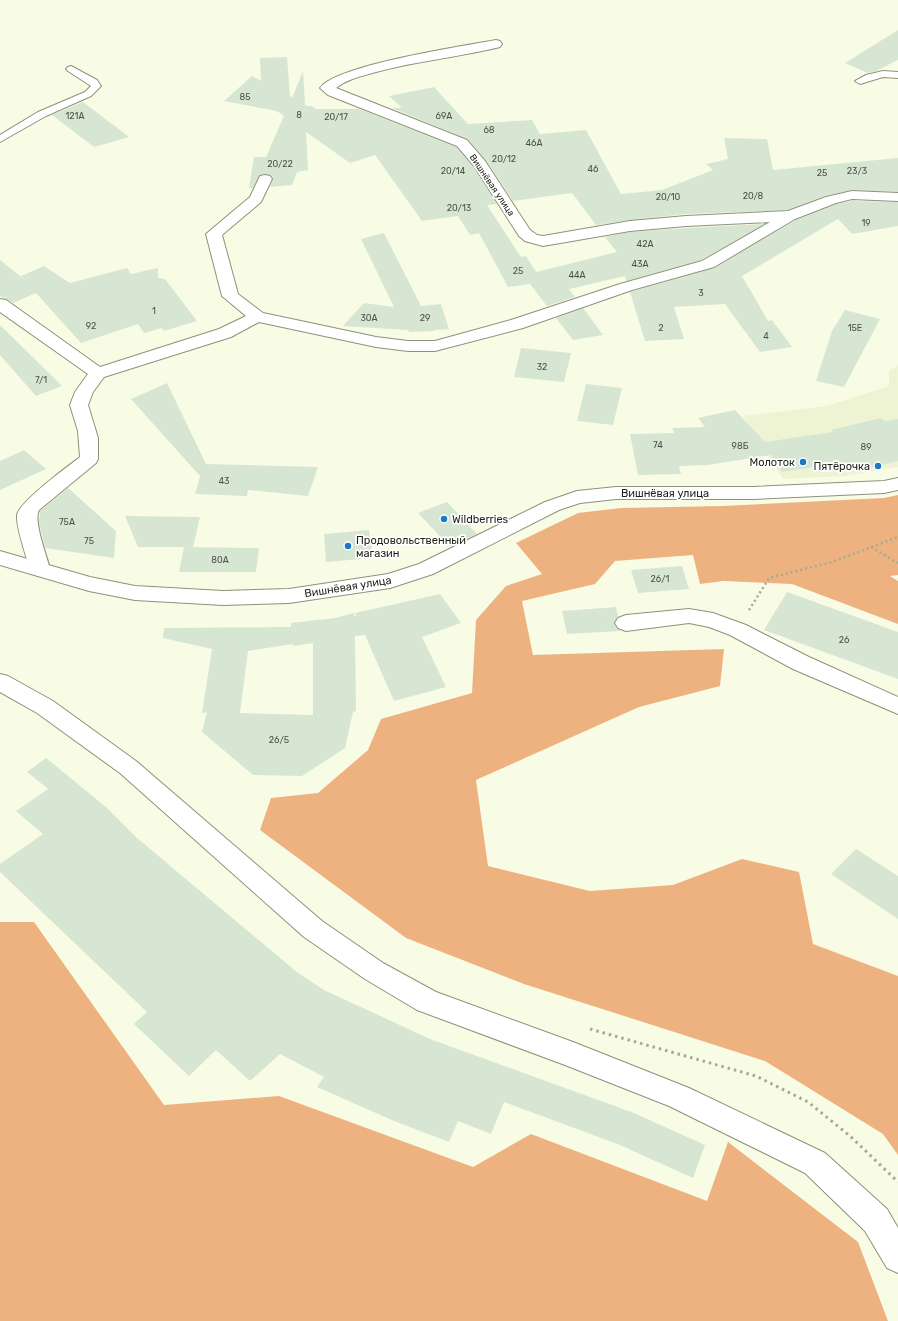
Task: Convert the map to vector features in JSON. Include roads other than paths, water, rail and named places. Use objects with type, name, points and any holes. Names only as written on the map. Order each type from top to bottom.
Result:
[{"type":"street","name":"Вишнёвая улица","points":[[496,44],[366,70],[329,84],[327,88],[333,92],[462,143],[480,164],[524,233],[531,238],[543,241],[630,226],[686,221],[790,216]]},
{"type":"street","points":[[265,179],[256,199],[214,234],[230,296],[257,317],[376,342],[408,346],[435,346],[517,324],[626,287],[708,264],[790,216],[831,200],[852,195],[898,196]]},
{"type":"street","points":[[0,304],[98,373]]},
{"type":"street","points":[[40,569],[28,525],[27,514],[32,506],[89,459],[90,444],[85,421],[79,405],[84,392],[98,373],[225,333],[257,317]]},
{"type":"street","name":"Вишнёвая улица","points":[[0,558],[89,584],[135,592],[223,598],[289,596],[390,581],[426,569],[552,506],[577,497],[616,493],[753,493],[884,487],[898,484]]},
{"type":"street","points":[[626,623],[689,616],[713,620],[738,630],[801,663],[898,706]]},
{"type":"street","points":[[0,682],[45,707],[128,767],[314,929],[374,970],[427,1001],[573,1055],[679,1097],[815,1163],[876,1220],[898,1258]]},
{"type":"lane","points":[[0,139],[42,114],[88,94],[96,86],[94,82],[71,69]]},
{"type":"lane","points":[[860,81],[880,73],[898,75]]},
{"type":"place","name":"Молоток","points":[[803,462]]},
{"type":"place","name":"Пятёрочка","points":[[878,466]]},
{"type":"place","name":"Wildberries","points":[[444,519]]},
{"type":"place","name":"Продовольственный магазин","points":[[348,546]]}]
